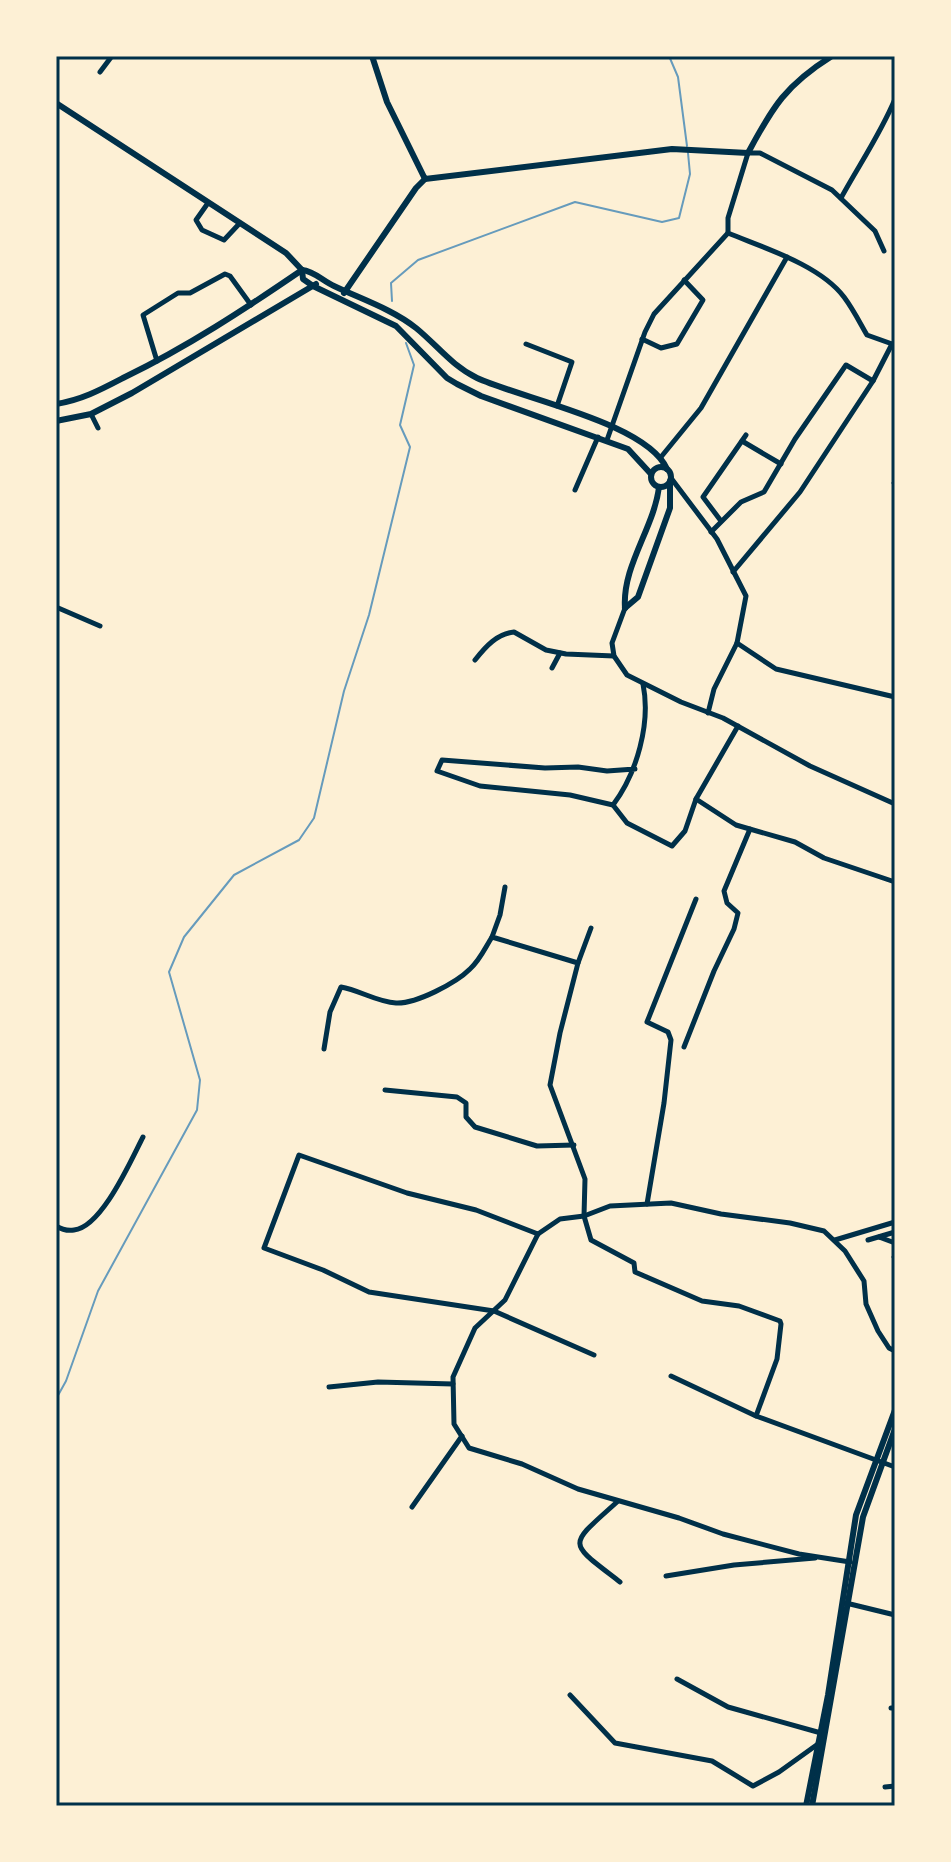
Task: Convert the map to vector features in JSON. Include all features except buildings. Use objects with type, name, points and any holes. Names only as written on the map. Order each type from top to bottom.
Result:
[{"type":"street","points":[[100,72],[112,56]]},
{"type":"street","points":[[372,56],[387,102],[425,179]]},
{"type":"street","points":[[607,440],[642,339],[654,314],[728,233],[728,218],[748,153],[774,105],[806,72],[832,56]]},
{"type":"street","points":[[841,198],[874,136],[886,123],[895,99]]},
{"type":"street","points":[[56,103],[286,253],[302,270],[303,279],[313,286],[396,326],[447,378],[481,396],[628,449],[659,487],[666,486],[670,479]]},
{"type":"street","points":[[340,300],[425,179],[672,149],[760,153],[785,164],[832,190],[875,231],[884,251]]},
{"type":"street","points":[[208,203],[196,220],[202,230],[224,240],[239,224]]},
{"type":"street","points":[[728,233],[787,257],[827,279],[844,296],[867,335],[894,344],[800,492],[733,572]]},
{"type":"street","points":[[661,457],[701,408],[787,257]]},
{"type":"street","points":[[56,404],[79,400],[157,362],[302,270],[310,271],[322,280],[401,317],[463,371],[633,436],[661,457],[670,479],[670,508],[638,597],[625,608]]},
{"type":"street","points":[[157,362],[143,318],[146,312],[178,293],[190,293],[225,274],[230,276],[251,305]]},
{"type":"street","points":[[56,421],[91,414],[132,393],[322,280]]},
{"type":"street","points":[[642,339],[661,348],[677,344],[703,300],[684,280]]},
{"type":"street","points":[[526,344],[572,362],[558,422]]},
{"type":"street","points":[[711,532],[741,502],[764,492],[795,439],[846,365],[873,381]]},
{"type":"street","points":[[457,384],[463,371]]},
{"type":"street","points":[[91,414],[98,428]]},
{"type":"street","points":[[575,490],[598,437]]},
{"type":"street","points":[[721,521],[703,497],[744,438],[781,464]]},
{"type":"street","points":[[651,474],[658,467],[667,469]]},
{"type":"street","points":[[670,479],[711,532],[746,596],[737,643],[714,689],[708,713]]},
{"type":"street","points":[[659,487],[624,591],[625,608],[612,643],[614,656],[627,675],[738,726],[810,766],[895,804]]},
{"type":"street","points":[[56,607],[100,626]]},
{"type":"street","points":[[475,660],[493,640],[514,632],[546,650],[614,656]]},
{"type":"street","points":[[737,643],[776,669],[895,697]]},
{"type":"street","points":[[552,668],[560,653]]},
{"type":"street","points":[[613,805],[635,769],[647,705],[643,684]]},
{"type":"street","points":[[635,769],[545,768],[442,760],[437,771],[480,786],[570,795],[613,805],[627,823],[672,846],[685,831],[696,799],[738,726]]},
{"type":"street","points":[[696,799],[736,825],[795,842],[824,858],[895,882]]},
{"type":"street","points":[[684,1047],[734,929],[738,913],[727,903],[724,891],[750,829]]},
{"type":"street","points":[[324,1049],[330,1012],[341,987],[389,1002],[407,1002],[463,976],[482,955],[492,937],[505,887]]},
{"type":"street","points":[[647,1204],[671,1040],[668,1032],[647,1022],[696,899]]},
{"type":"street","points":[[591,928],[578,963],[550,1085],[585,1179],[584,1216],[591,1240],[634,1263],[635,1272],[702,1301],[739,1306],[780,1321],[777,1359],[756,1416]]},
{"type":"street","points":[[492,937],[578,963]]},
{"type":"street","points":[[385,1090],[457,1097],[466,1103],[466,1117],[475,1127],[537,1146],[574,1145]]},
{"type":"street","points":[[56,1226],[76,1231],[88,1224],[118,1185],[143,1137]]},
{"type":"street","points":[[538,1234],[476,1210],[407,1193],[299,1155],[264,1248],[323,1270],[369,1292],[494,1311],[594,1355]]},
{"type":"street","points":[[852,1562],[723,1534],[578,1489],[522,1464],[469,1448],[454,1424],[453,1377],[475,1328],[505,1300],[521,1274],[538,1234],[560,1219],[584,1216],[610,1206],[671,1203],[824,1231],[845,1251],[864,1281],[866,1304],[889,1348],[895,1351]]},
{"type":"street","points":[[834,1240],[895,1222]]},
{"type":"street","points":[[868,1240],[895,1232]]},
{"type":"street","points":[[878,1237],[895,1243]]},
{"type":"street","points":[[671,1376],[756,1416],[895,1467]]},
{"type":"street","points":[[329,1387],[378,1382],[453,1384]]},
{"type":"street","points":[[806,1806],[823,1734],[860,1516],[895,1410]]},
{"type":"street","points":[[878,1462],[895,1429]]},
{"type":"street","points":[[412,1507],[462,1436]]},
{"type":"street","points":[[618,1501],[585,1531],[579,1544],[582,1553],[620,1582]]},
{"type":"street","points":[[666,1576],[734,1565],[823,1558]]},
{"type":"street","points":[[845,1602],[895,1615]]},
{"type":"street","points":[[677,1679],[728,1707],[823,1734]]},
{"type":"street","points":[[570,1695],[615,1743],[712,1761],[753,1786],[821,1743]]},
{"type":"street","points":[[812,1806],[821,1743]]},
{"type":"street","points":[[885,1787],[895,1786]]},
{"type":"waterway","points":[[669,56],[678,77],[687,146]]},
{"type":"waterway","points":[[392,301],[391,283],[418,260],[575,202],[662,222],[679,218],[690,174],[688,153]]},
{"type":"waterway","points":[[56,1399],[66,1381],[98,1291],[197,1110],[200,1080],[169,972],[184,937],[234,875],[299,840],[314,818],[344,691],[369,615],[410,447],[400,425],[414,365],[406,343]]}]
